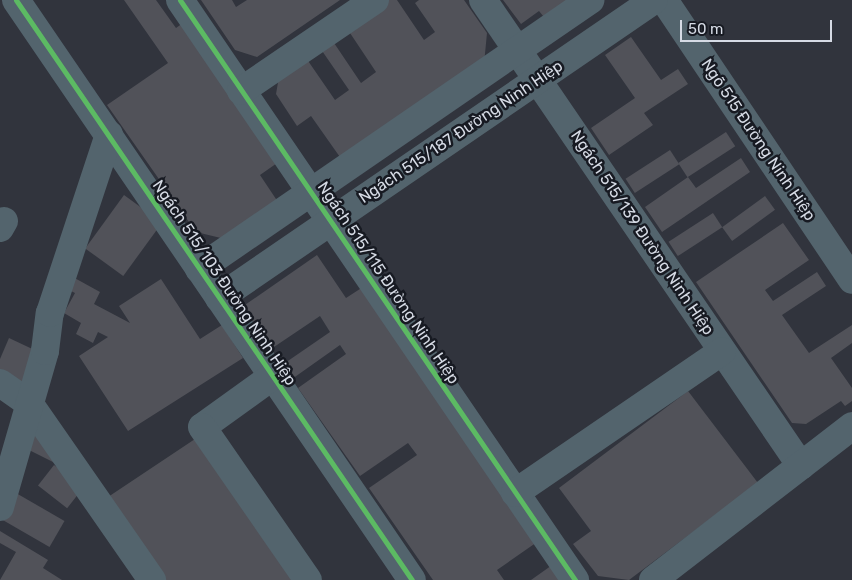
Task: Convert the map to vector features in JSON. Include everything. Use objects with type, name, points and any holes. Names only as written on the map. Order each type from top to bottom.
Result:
[{"type":"street","name":"Ngách 515/103 Đường Ninh Hiệp","points":[[16,0],[412,580]]},
{"type":"street","name":"Ngách 515/115 Đường Ninh Hiệp","points":[[180,0],[575,580]]},
{"type":"street","points":[[242,91],[375,0]]},
{"type":"street","name":"Ngách 515/139 Đường Ninh Hiệp","points":[[483,0],[801,466]]},
{"type":"street","points":[[199,269],[591,0]]},
{"type":"street","name":"Ngách 515/187 Đường Ninh Hiệp","points":[[219,298],[654,0]]},
{"type":"street","name":"Ngõ 515 Đường Ninh Hiệp","points":[[664,0],[852,280]]},
{"type":"street","points":[[0,507],[45,350],[50,312],[108,135]]},
{"type":"street","points":[[516,493],[722,351]]},
{"type":"street","points":[[273,376],[202,427],[308,580]]},
{"type":"street","points":[[0,383],[29,403],[152,580]]},
{"type":"street","points":[[653,580],[852,426]]},
{"type":"building","points":[[124,0],[156,0],[176,28],[183,23],[280,161],[260,175],[278,202],[225,239],[196,232],[107,105],[168,63]]},
{"type":"building","points":[[201,0],[232,0],[236,7],[247,0],[340,0],[257,57],[235,50]]},
{"type":"building","points":[[385,0],[397,0],[424,40],[435,32],[415,3],[419,0],[464,0],[487,33],[484,64],[342,160],[311,116],[297,126],[276,94],[280,71],[304,55],[335,100],[349,90],[318,45],[330,37],[361,83],[376,72],[346,27]]},
{"type":"building","points":[[503,0],[579,0],[548,22],[539,11],[521,24]]},
{"type":"building","points":[[631,37],[661,80],[678,69],[688,84],[644,113],[653,125],[609,155],[591,128],[635,98],[605,55]]},
{"type":"building","points":[[726,132],[735,146],[687,177],[678,163]]},
{"type":"building","points":[[670,150],[679,164],[635,193],[626,179]]},
{"type":"building","points":[[741,158],[750,172],[662,232],[645,207],[688,177],[696,188]]},
{"type":"building","points":[[124,195],[162,223],[123,276],[85,248]]},
{"type":"building","points":[[765,196],[775,210],[732,241],[722,227]]},
{"type":"building","points":[[713,213],[722,227],[678,256],[669,242]]},
{"type":"building","points":[[783,223],[809,260],[765,290],[773,301],[817,272],[826,286],[782,315],[809,353],[852,325],[852,343],[831,358],[852,388],[852,401],[845,406],[841,401],[806,424],[792,423],[696,282]]},
{"type":"building","points":[[317,255],[346,298],[363,287],[540,540],[497,570],[504,580],[433,580],[369,488],[417,455],[408,443],[360,476],[298,388],[346,354],[340,345],[292,379],[282,365],[330,332],[320,316],[271,349],[242,307]]},
{"type":"building","points":[[71,276],[100,292],[94,304],[130,323],[119,306],[161,279],[200,339],[222,325],[243,358],[128,431],[79,356],[108,337],[98,332],[93,343],[76,334],[81,323],[64,313],[75,293],[65,288]]},
{"type":"building","points":[[9,338],[43,354],[27,387],[0,380],[0,359]]},
{"type":"building","points":[[688,391],[758,483],[629,580],[598,576],[573,544],[591,531],[559,488]]},
{"type":"building","points":[[35,422],[55,463],[23,447]]},
{"type":"building","points":[[204,433],[304,580],[160,580],[105,499]]},
{"type":"building","points":[[54,465],[83,488],[67,508],[38,485]]},
{"type":"building","points":[[16,493],[64,521],[49,547],[1,519]]},
{"type":"building","points":[[0,531],[48,560],[43,568],[62,580],[0,580],[16,552],[0,543]]},
{"type":"building","points":[[555,563],[567,580],[531,580]]},
{"type":"cycle path","points":[[16,0],[412,580]]},
{"type":"cycle path","points":[[180,0],[575,580]]}]
